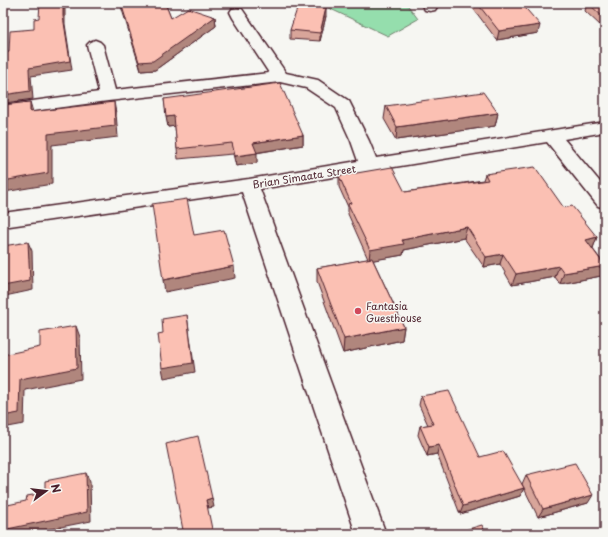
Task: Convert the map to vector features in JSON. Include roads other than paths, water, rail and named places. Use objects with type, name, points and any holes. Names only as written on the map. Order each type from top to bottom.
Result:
[{"type":"street","points":[[237,12],[280,77]]},
{"type":"street","points":[[95,45],[108,96]]},
{"type":"street","points":[[3,110],[108,96],[280,77],[312,84],[343,105],[360,141],[369,166]]},
{"type":"street","name":"Brian Simaata Street","points":[[3,220],[249,185],[605,128]]},
{"type":"street","points":[[552,136],[605,201]]},
{"type":"street","points":[[249,185],[371,534]]},
{"type":"place","name":"Fantasia Guesthouse","points":[[358,311]]}]
